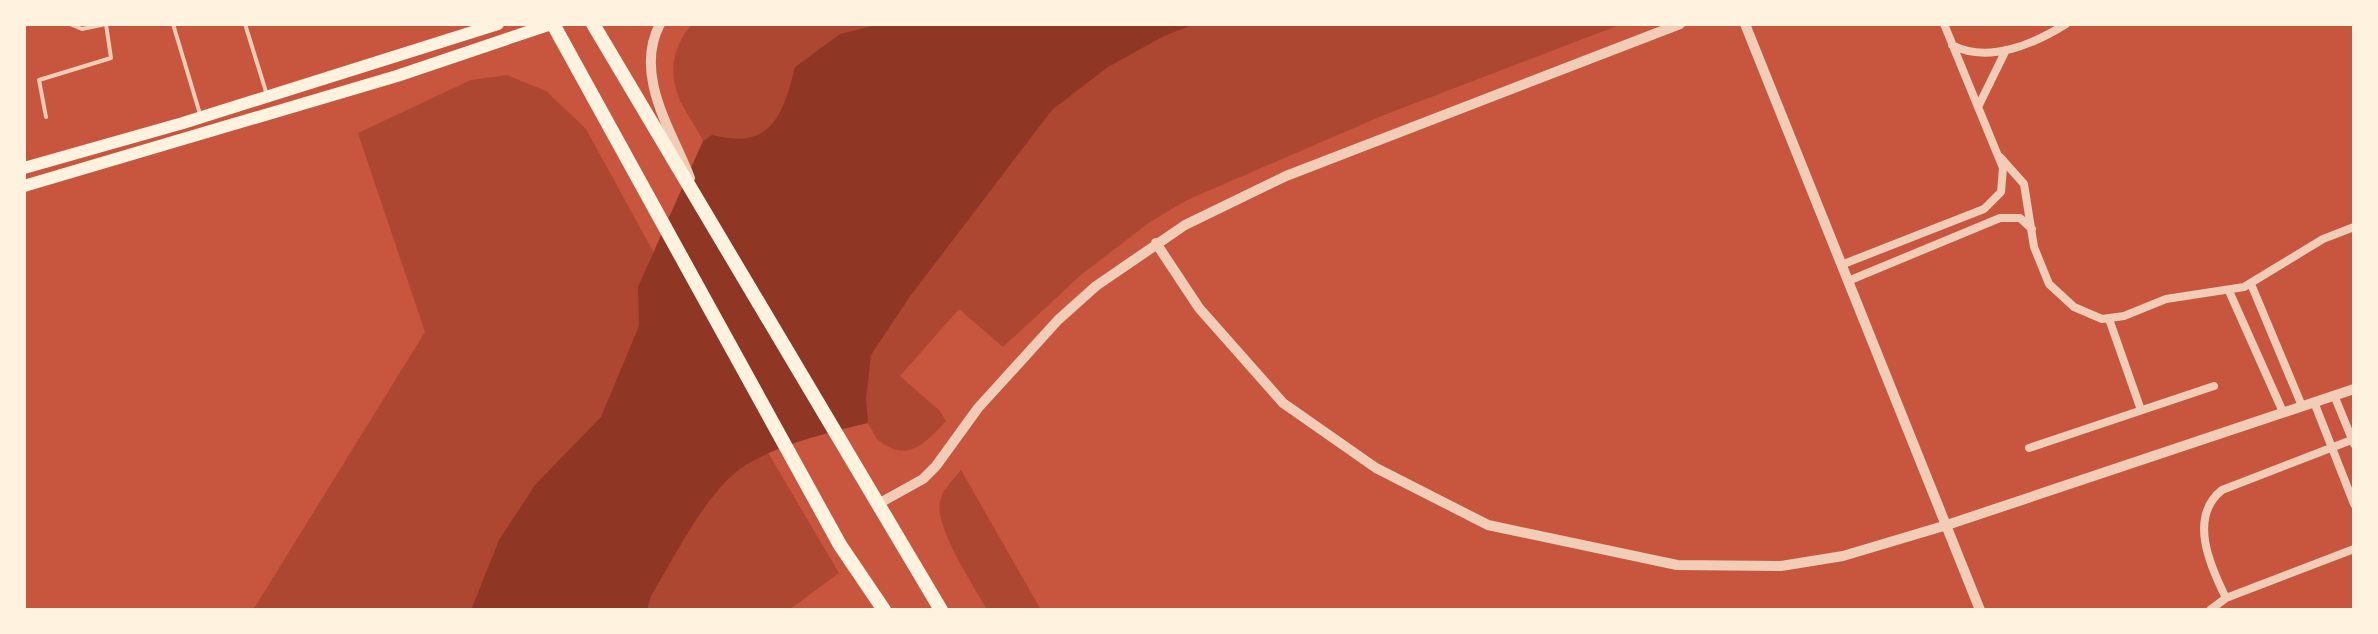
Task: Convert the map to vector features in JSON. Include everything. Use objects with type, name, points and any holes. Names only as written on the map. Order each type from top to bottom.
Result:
[{"type":"highway","points":[[552,24],[840,545],[884,610]]},
{"type":"highway","points":[[593,24],[941,610]]},
{"type":"main road","points":[[24,168],[201,118],[498,24]]},
{"type":"main road","points":[[24,186],[397,76],[552,24]]},
{"type":"street","points":[[660,24],[649,59],[652,85],[703,210]]},
{"type":"street","points":[[878,504],[923,479],[948,453],[978,408],[1041,337],[1096,286],[1156,243],[1235,199],[1286,176],[1680,24]]},
{"type":"street","points":[[1745,24],[1980,610]]},
{"type":"street","points":[[1841,265],[1992,205],[2003,183],[2000,157],[1944,24]]},
{"type":"street","points":[[1952,45],[1983,54],[2006,50],[2066,24]]},
{"type":"street","points":[[1978,107],[2006,50]]},
{"type":"street","points":[[2000,157],[2024,184],[2040,266],[2049,284],[2074,307],[2109,319],[2166,299],[2229,291],[2251,284],[2323,239],[2354,227]]},
{"type":"street","points":[[1848,281],[2000,218],[2020,218],[2032,229]]},
{"type":"street","points":[[1156,243],[1208,320],[1283,403],[1376,468],[1488,525],[1677,565],[1714,568],[1781,566],[1843,556],[1947,525],[2354,389]]},
{"type":"street","points":[[2251,284],[2302,406]]},
{"type":"street","points":[[2229,291],[2283,412]]},
{"type":"street","points":[[2109,319],[2141,410]]},
{"type":"street","points":[[2029,448],[2214,386]]},
{"type":"street","points":[[2226,598],[2212,566],[2204,531],[2205,517],[2214,496],[2222,490],[2353,442],[2334,395]]},
{"type":"street","points":[[2314,402],[2354,504]]},
{"type":"street","points":[[2210,610],[2226,598],[2354,549]]},
{"type":"lane","points":[[46,117],[39,80],[111,58],[106,24],[82,29],[70,24]]},
{"type":"lane","points":[[173,24],[201,118]]},
{"type":"lane","points":[[245,24],[268,97]]},
{"type":"shaded area","points":[[692,24],[1622,24],[1384,115],[1187,200],[1150,222],[1082,274],[1003,347],[959,309],[900,376],[940,411],[946,421],[923,443],[914,448],[897,450],[877,439],[680,101],[674,80],[674,61],[680,42]]},
{"type":"shaded area","points":[[881,24],[1195,24],[1164,36],[1108,67],[1052,110],[911,295],[871,355],[866,399],[868,423],[819,435],[768,453],[740,469],[714,495],[691,528],[651,596],[647,610],[471,610],[499,540],[535,485],[601,417],[639,326],[638,287],[703,141],[712,135],[748,138],[761,133],[779,114],[795,67],[840,34]]},
{"type":"shaded area","points":[[507,75],[546,91],[586,129],[701,339],[839,573],[789,610],[253,610],[425,332],[358,133],[471,80]]},
{"type":"shaded area","points":[[961,470],[1041,610],[987,610],[965,572],[949,541],[940,512],[943,493]]}]
